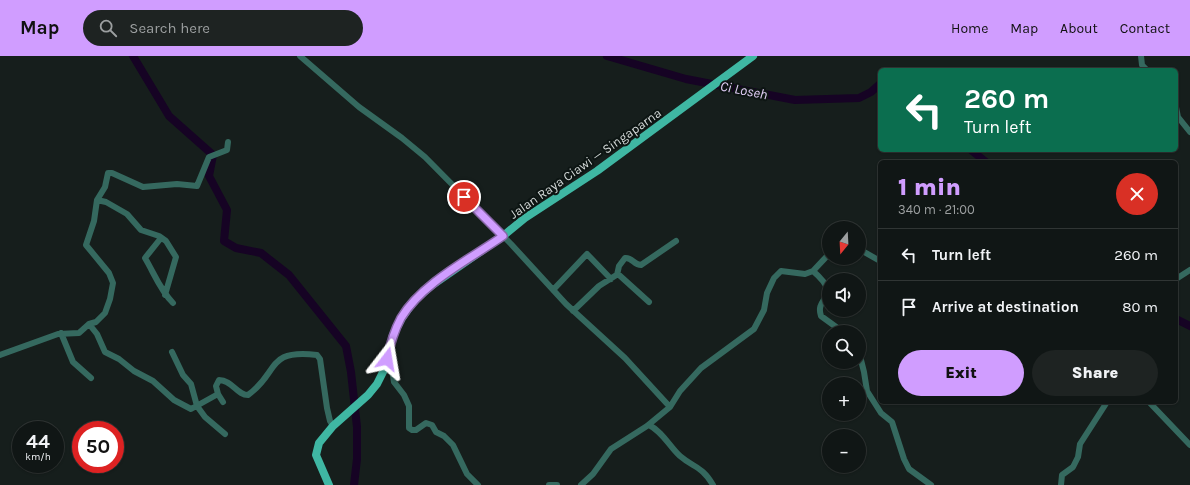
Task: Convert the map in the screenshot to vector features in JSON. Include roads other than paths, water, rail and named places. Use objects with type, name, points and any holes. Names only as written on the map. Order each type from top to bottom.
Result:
[{"type":"main road","name":"Jalan Raya Ciawi — Singaparna","points":[[329,485],[316,455],[320,443],[333,426],[368,395],[377,384],[385,368],[389,349],[402,318],[414,301],[430,286],[503,236],[525,218],[597,171],[753,56]]},
{"type":"street","points":[[300,56],[358,107],[402,138],[425,157],[503,236],[573,312],[625,358],[670,407]]},
{"type":"street","points":[[1141,56],[1142,65],[1145,68]]},
{"type":"street","points":[[1178,117],[1190,132]]},
{"type":"street","points":[[0,355],[61,334],[79,333],[89,324],[96,322],[105,313],[112,287],[111,276],[86,244],[94,221],[97,200],[105,186],[109,173],[143,187],[177,184],[197,186],[208,158],[226,150],[228,142]]},
{"type":"street","points":[[97,200],[106,202],[127,214],[141,230],[161,238],[166,242],[176,257],[165,296]]},
{"type":"street","points":[[161,238],[144,258],[154,271],[165,296],[173,303]]},
{"type":"street","points":[[617,275],[619,266],[625,258],[630,258],[636,264],[641,265],[676,241]]},
{"type":"street","points":[[866,253],[878,260]]},
{"type":"street","points":[[553,290],[587,254],[611,278]]},
{"type":"street","points":[[581,485],[593,474],[611,449],[649,425],[670,407],[680,391],[701,368],[754,329],[764,310],[767,293],[774,278],[781,271],[804,274],[813,270],[822,261]]},
{"type":"street","points":[[813,270],[823,280],[828,288],[828,296],[820,309],[821,316],[833,325]]},
{"type":"street","points":[[1178,278],[1190,270]]},
{"type":"street","points":[[573,312],[600,286],[617,275],[621,275],[649,302]]},
{"type":"street","points":[[89,324],[97,334],[105,352],[134,371],[153,381],[174,400],[187,408],[191,410],[218,394]]},
{"type":"street","points":[[61,334],[73,362],[91,378]]},
{"type":"street","points":[[389,349],[394,382],[404,395],[409,406],[409,428],[416,430],[426,423],[432,425],[436,432],[446,438],[456,449],[467,474],[478,485]]},
{"type":"street","points":[[172,352],[183,375],[191,384],[197,406],[205,417],[225,434]]},
{"type":"street","points":[[223,402],[218,394],[216,386],[219,380],[226,381],[242,394],[248,395],[284,356],[294,354],[317,355],[320,360],[327,412],[333,426]]},
{"type":"street","points":[[863,369],[865,389],[881,412],[892,422],[904,459],[909,469],[931,485]]},
{"type":"street","points":[[1061,485],[1062,475],[1073,467],[1078,457],[1080,444],[1106,404]]},
{"type":"street","points":[[1151,404],[1190,445]]},
{"type":"street","points":[[649,425],[664,436],[681,457],[701,469],[713,485]]},
{"type":"street","points":[[549,485],[558,485]]},
{"type":"waterway","points":[[133,56],[169,116],[213,155],[209,176],[227,210],[224,241],[236,248],[261,253],[289,275],[346,346],[351,372],[357,427],[357,459],[354,485]]},
{"type":"waterway","name":"Ci Loseh","points":[[607,56],[686,79],[795,100],[859,98],[871,92],[878,86]]},
{"type":"waterway","name":"Ci Loseh","points":[[974,152],[984,160]]},
{"type":"waterway","name":"Ci Loseh","points":[[1178,320],[1190,326]]}]
